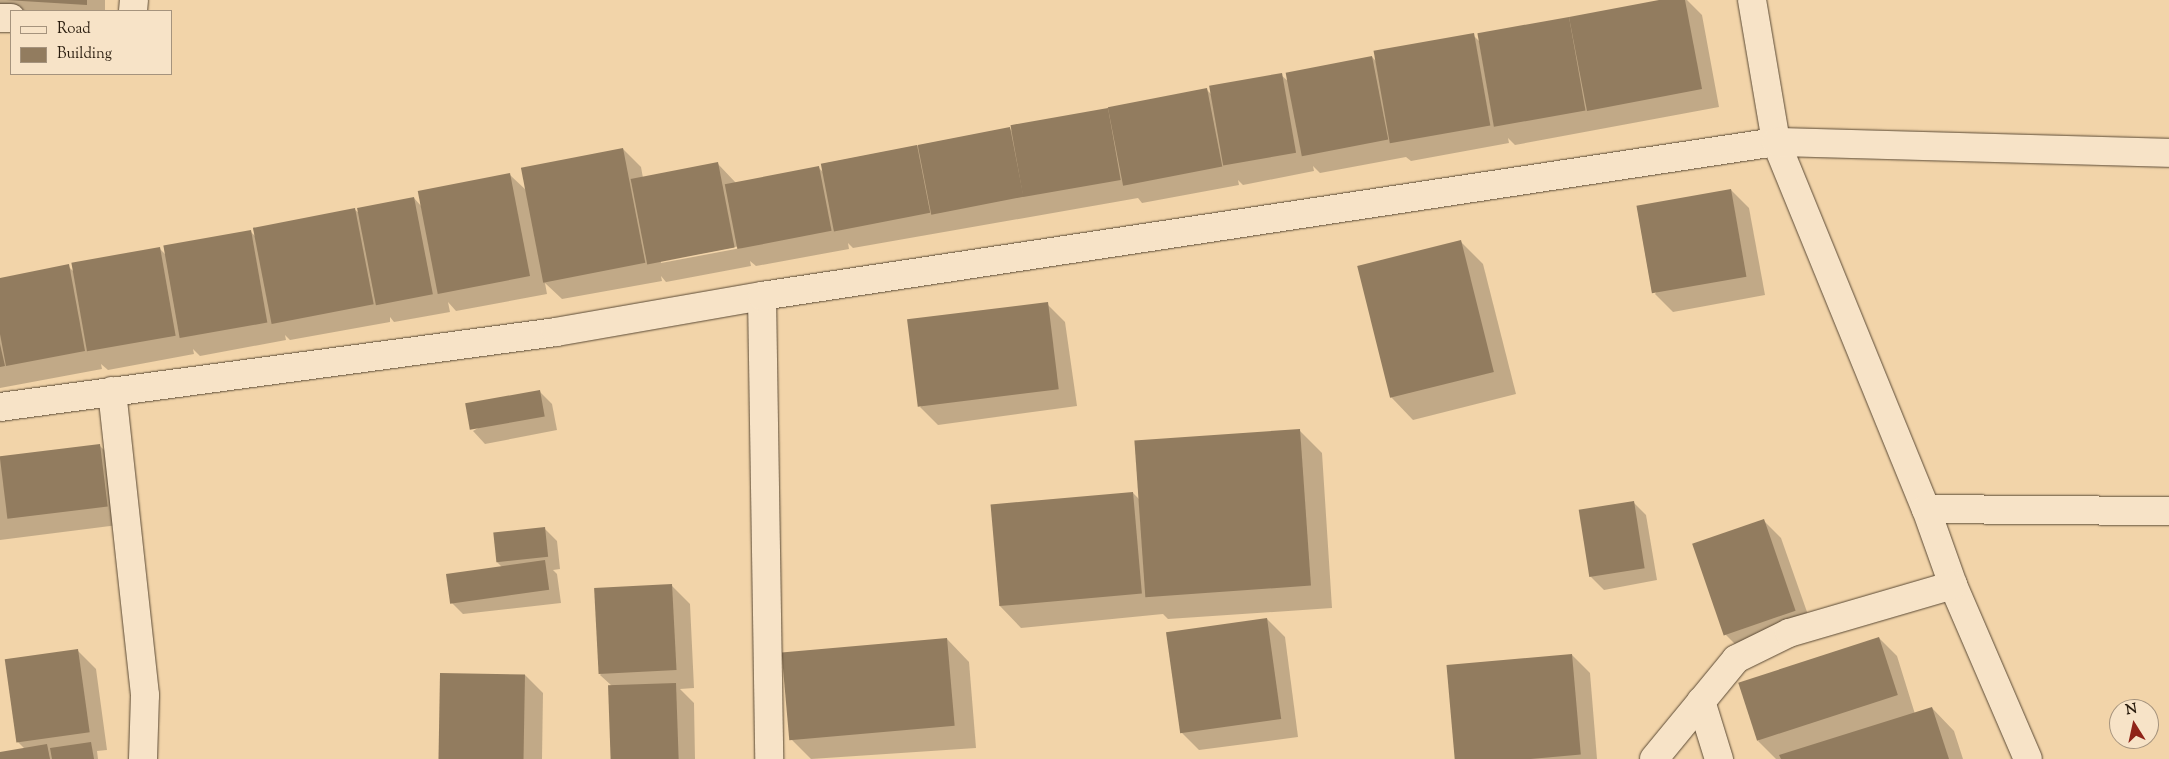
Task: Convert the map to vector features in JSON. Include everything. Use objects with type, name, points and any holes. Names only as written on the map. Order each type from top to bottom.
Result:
[{"type":"street","points":[[1752,0],[1776,142],[1926,509],[1953,585],[2028,759]]},
{"type":"street","points":[[0,407],[556,332],[762,296],[1776,142],[2169,153]]},
{"type":"street","points":[[762,296],[769,759]]},
{"type":"street","points":[[112,391],[145,695],[144,759]]},
{"type":"street","points":[[1926,509],[2169,511]]},
{"type":"street","points":[[1654,759],[1736,660],[1789,633],[1953,585]]},
{"type":"street","points":[[1701,701],[1719,759]]},
{"type":"building","points":[[6,0],[87,0],[87,5]]},
{"type":"building","points":[[1659,0],[1685,0],[1702,89],[1587,111],[1569,17]]},
{"type":"building","points":[[1569,17],[1585,111],[1494,127],[1477,33]]},
{"type":"building","points":[[1474,33],[1490,126],[1390,143],[1374,51]]},
{"type":"building","points":[[1372,56],[1388,139],[1302,156],[1286,73]]},
{"type":"building","points":[[1282,73],[1296,153],[1223,166],[1209,86]]},
{"type":"building","points":[[1207,88],[1222,167],[1123,186],[1108,107]]},
{"type":"building","points":[[1108,108],[1121,180],[1023,197],[1011,125]]},
{"type":"building","points":[[1010,127],[1024,197],[931,215],[918,145]]},
{"type":"building","points":[[917,145],[930,213],[834,231],[821,164]]},
{"type":"building","points":[[623,148],[645,263],[543,283],[521,168]]},
{"type":"building","points":[[718,162],[735,247],[647,264],[631,179]]},
{"type":"building","points":[[819,166],[832,231],[737,249],[725,184]]},
{"type":"building","points":[[510,173],[530,276],[438,294],[418,191]]},
{"type":"building","points":[[1731,189],[1746,277],[1652,293],[1636,206]]},
{"type":"building","points":[[414,197],[433,294],[376,305],[357,208]]},
{"type":"building","points":[[355,208],[374,304],[272,324],[253,228]]},
{"type":"building","points":[[251,230],[267,323],[180,338],[163,245]]},
{"type":"building","points":[[1461,240],[1494,372],[1390,398],[1357,266]]},
{"type":"building","points":[[160,247],[176,336],[87,351],[71,263]]},
{"type":"building","points":[[69,264],[85,351],[6,366],[0,334],[0,278]]},
{"type":"building","points":[[1048,302],[1059,389],[918,407],[907,319]]},
{"type":"building","points":[[0,344],[5,366],[0,367]]},
{"type":"building","points":[[540,390],[545,417],[470,430],[465,403]]},
{"type":"building","points":[[1300,429],[1311,586],[1145,597],[1134,441]]},
{"type":"building","points":[[100,444],[108,507],[7,519],[0,456]]},
{"type":"building","points":[[1133,492],[1142,594],[999,606],[991,504]]},
{"type":"building","points":[[1634,501],[1645,568],[1589,577],[1579,510]]},
{"type":"building","points":[[1764,519],[1796,611],[1724,635],[1692,544]]},
{"type":"building","points":[[545,527],[548,557],[496,562],[493,532]]},
{"type":"building","points":[[545,560],[549,590],[450,604],[446,574]]},
{"type":"building","points":[[672,584],[677,670],[599,674],[594,588]]},
{"type":"building","points":[[1267,618],[1281,719],[1180,733],[1166,632]]},
{"type":"building","points":[[1879,637],[1898,695],[1757,741],[1738,683]]},
{"type":"building","points":[[947,638],[955,726],[789,740],[782,652]]},
{"type":"building","points":[[78,649],[90,732],[16,742],[5,659]]},
{"type":"building","points":[[1572,654],[1581,755],[1531,759],[1455,759],[1446,665]]},
{"type":"building","points":[[440,673],[525,674],[524,759],[438,759]]},
{"type":"building","points":[[676,683],[679,759],[611,759],[608,685]]},
{"type":"building","points":[[1932,707],[1949,759],[1781,759],[1779,755]]},
{"type":"building","points":[[91,742],[94,759],[52,759],[50,748]]},
{"type":"building","points":[[47,744],[50,759],[0,759],[0,752]]}]
